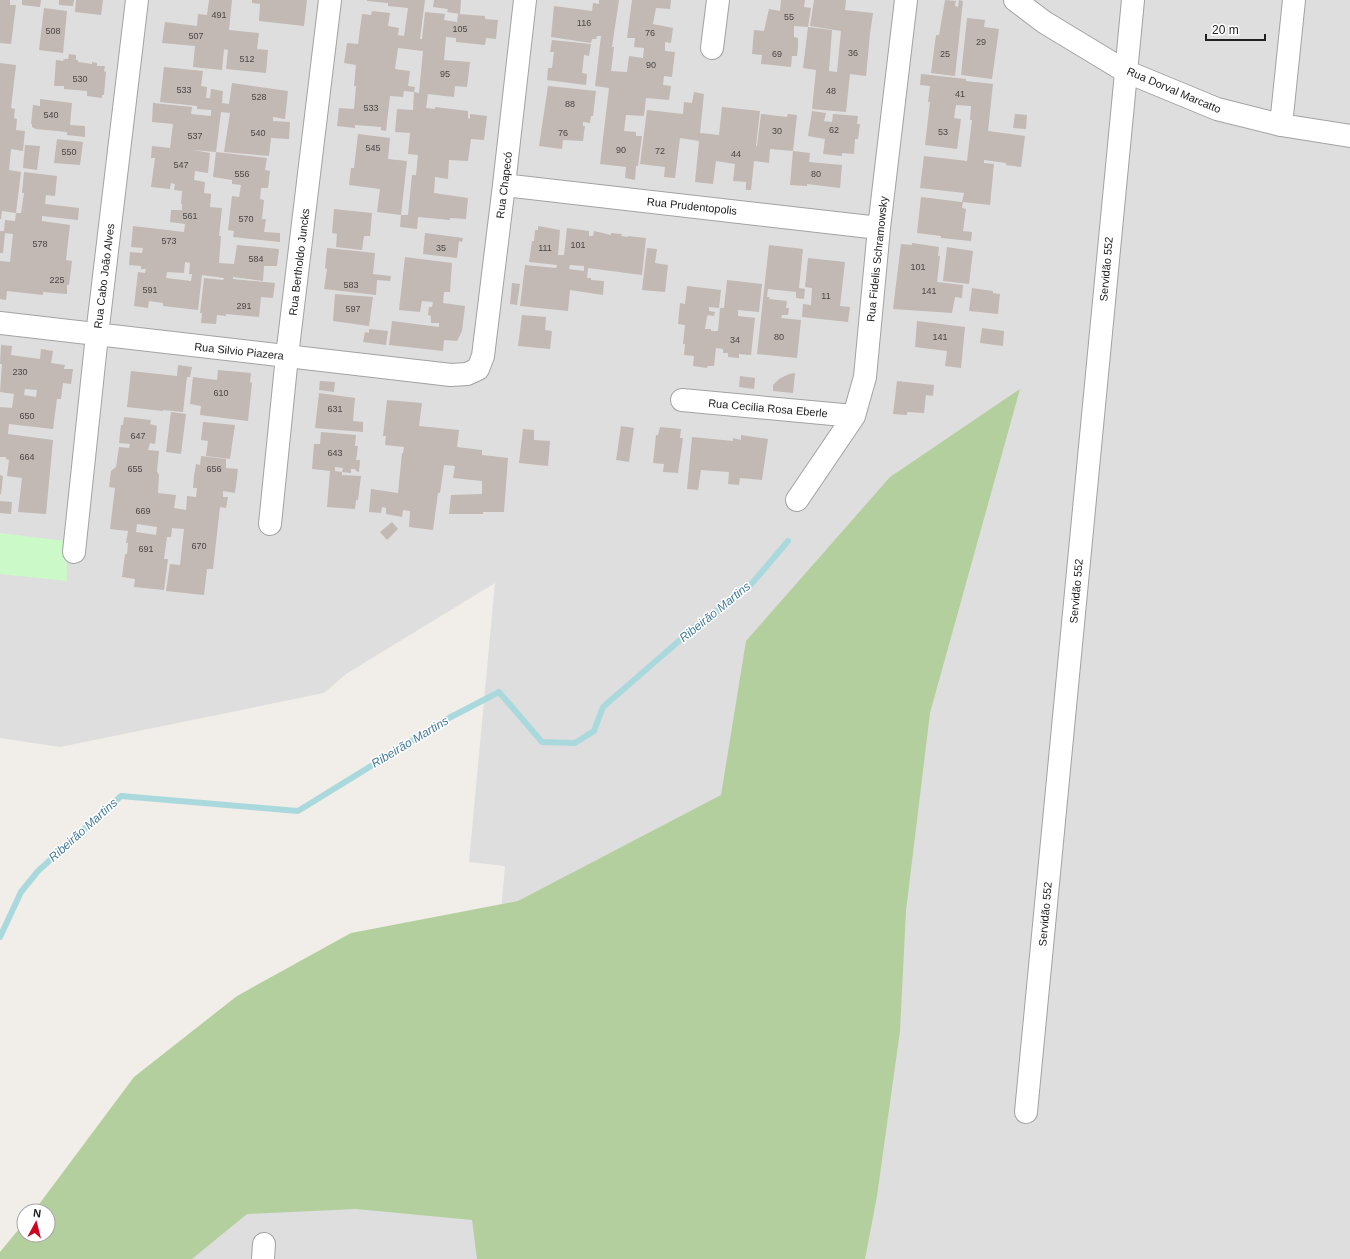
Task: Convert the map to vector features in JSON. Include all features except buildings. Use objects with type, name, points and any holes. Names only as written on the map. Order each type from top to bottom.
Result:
[{"type":"street","name":"Rua Cabo João Alves","points":[[74,552],[97,335],[137,0]]},
{"type":"street","name":"Rua Bertholdo Juncks","points":[[270,524],[287,356],[330,0]]},
{"type":"street","name":"Rua Chapecó","points":[[478,369],[483,356],[525,0]]},
{"type":"street","points":[[712,48],[718,0]]},
{"type":"street","name":"Rua Fidelis Schramowsky","points":[[797,500],[854,416],[864,377],[879,228],[906,0]]},
{"type":"street","name":"Rua Dorval Marcatto","points":[[1015,0],[1044,22],[1125,71],[1217,109],[1281,125],[1350,136]]},
{"type":"street","name":"Servidão 552","points":[[1026,1112],[1133,0]]},
{"type":"street","points":[[1281,125],[1294,0]]},
{"type":"street","name":"Rua Prudentopolis","points":[[504,185],[879,228]]},
{"type":"street","name":"Rua Silvio Piazera","points":[[0,324],[451,374],[467,374],[478,369]]},
{"type":"street","name":"Rua Cecilia Rosa Eberle","points":[[682,400],[854,416]]},
{"type":"shaded area","points":[[0,0],[1350,0],[1350,1259],[165,1259],[176,1171],[484,1100],[505,866],[469,862],[495,583],[346,674],[324,693],[60,747],[0,738]]},
{"type":"green space","points":[[1020,389],[930,713],[906,911],[900,1031],[877,1196],[865,1259],[477,1259],[472,1220],[356,1209],[247,1214],[192,1259],[0,1259],[0,1252],[16,1233],[16,1243],[56,1243],[56,1203],[40,1203],[134,1077],[237,996],[351,933],[518,901],[721,795],[746,641],[890,477]]},
{"type":"green space","points":[[0,533],[66,541],[67,581],[0,574]]},
{"type":"waterway","name":"Ribeirão Martins","points":[[0,937],[21,892],[38,871],[121,796],[298,811],[449,718],[499,692],[542,742],[575,743],[594,731],[603,707],[695,627],[748,588],[788,541]]}]
